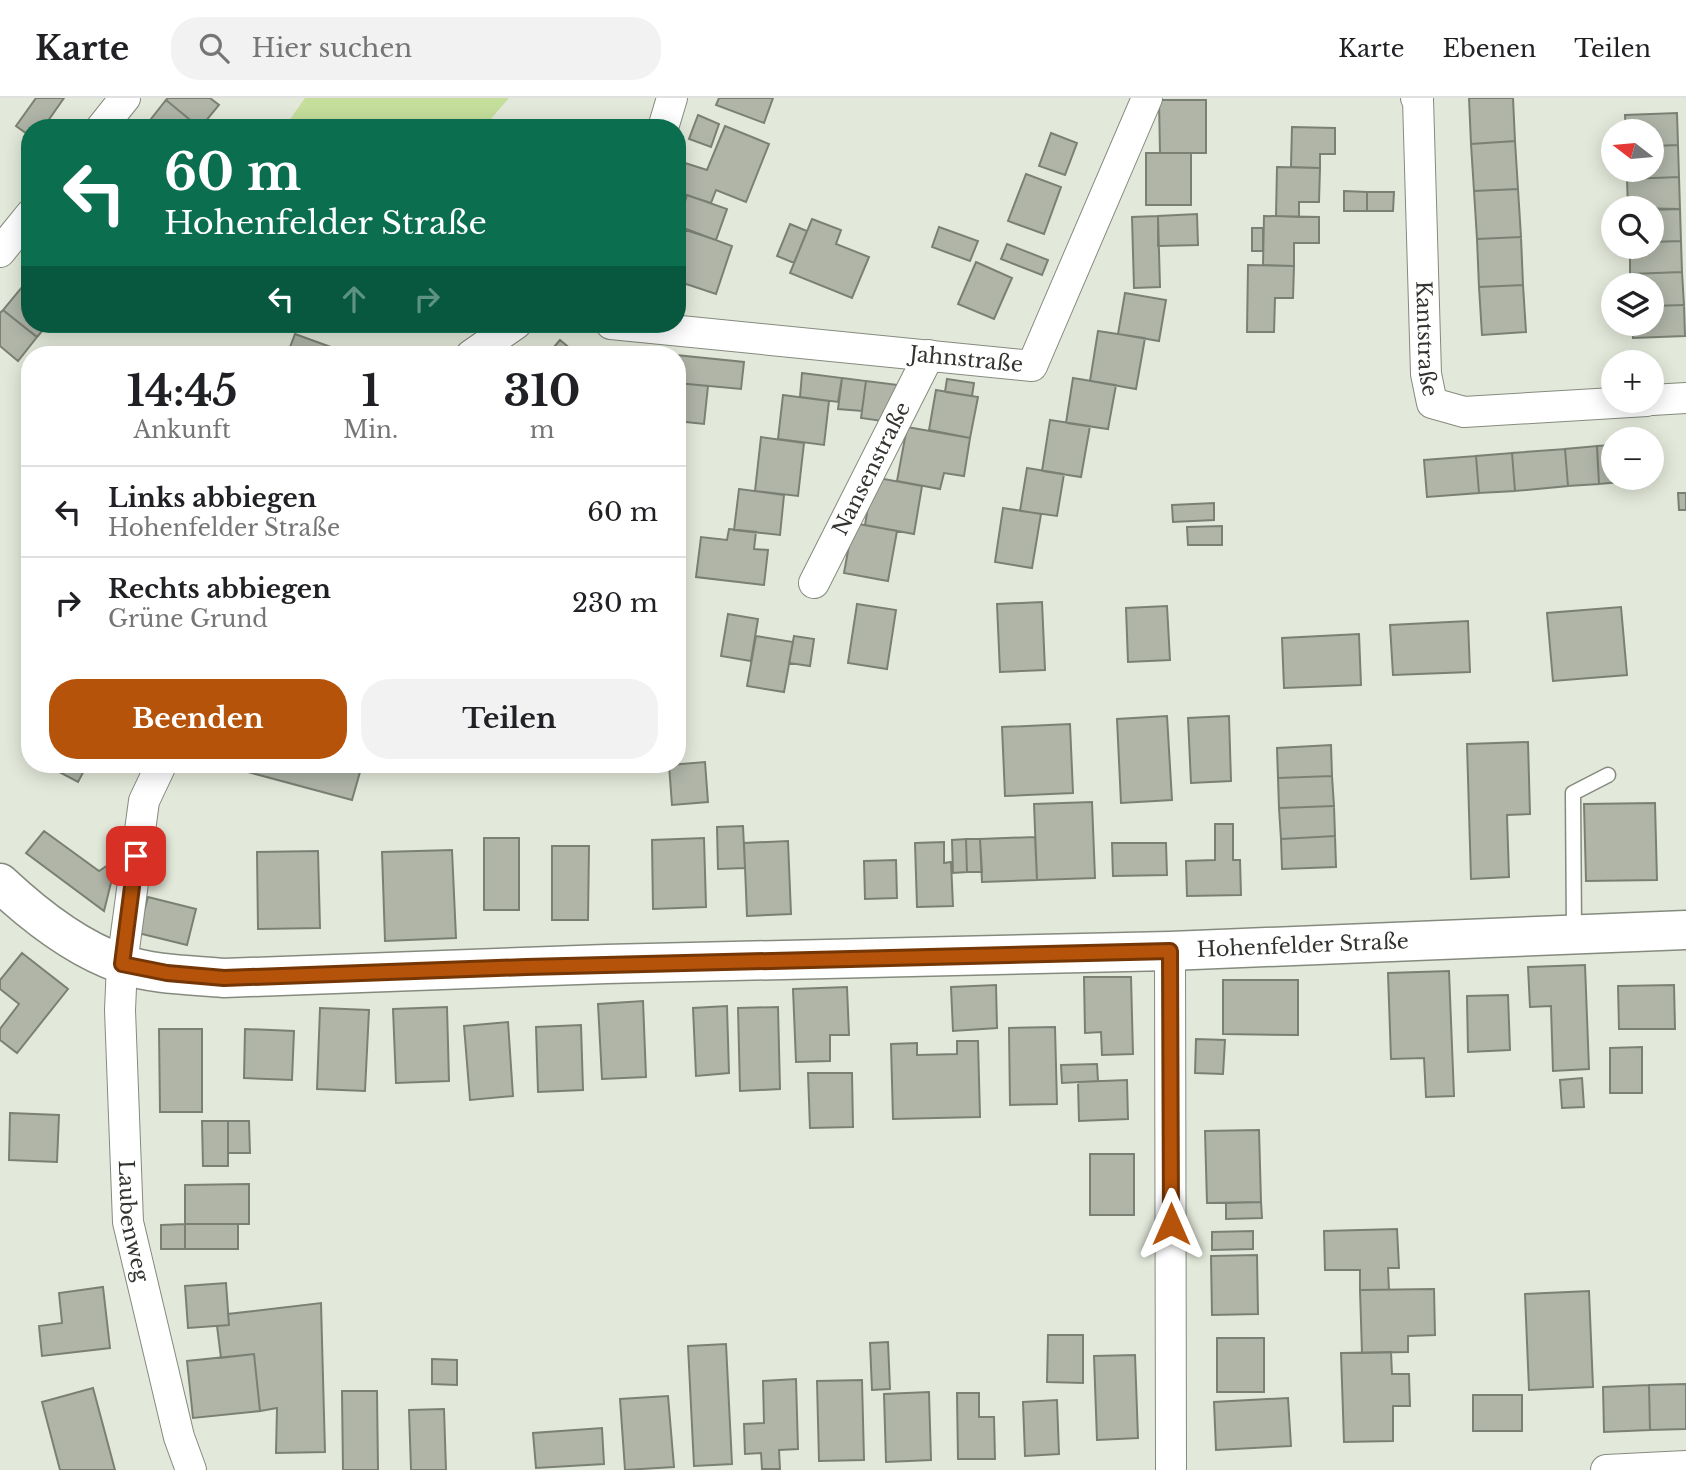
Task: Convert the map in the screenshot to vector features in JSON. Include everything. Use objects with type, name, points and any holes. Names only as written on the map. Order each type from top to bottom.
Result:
[{"type":"street","points":[[108,119],[125,98]]},
{"type":"street","points":[[666,119],[672,98]]},
{"type":"street","name":"Jahnstraße","points":[[686,331],[1032,366],[1147,98]]},
{"type":"street","name":"Kantstraße","points":[[1418,98],[1426,374],[1432,403],[1464,412],[1601,404]]},
{"type":"street","points":[[0,252],[21,226]]},
{"type":"street","points":[[484,346],[503,333]]},
{"type":"street","name":"Nansenstraße","points":[[814,583],[929,355]]},
{"type":"street","name":"Kantstraße","points":[[1664,400],[1686,398]]},
{"type":"street","name":"Laubenweg","points":[[157,773],[144,802],[122,964],[120,1010],[128,1222],[179,1437],[191,1470]]},
{"type":"street","name":"Hohenfelder Straße","points":[[0,883],[67,937],[122,964],[167,973],[224,978],[593,965],[1170,951],[1686,930]]},
{"type":"street","points":[[1170,951],[1171,1470]]},
{"type":"street","points":[[1606,1470],[1686,1466]]},
{"type":"lane","points":[[1574,934],[1573,793],[1608,775]]},
{"type":"green space","points":[[305,98],[509,98],[491,119],[290,119]]},
{"type":"building","points":[[36,98],[64,98],[49,119],[21,119]]},
{"type":"building","points":[[210,98],[219,105],[207,119],[189,119],[166,100]]},
{"type":"building","points":[[719,98],[773,98],[764,123],[716,105]]},
{"type":"building","points":[[1469,98],[1513,98],[1515,141],[1471,144]]},
{"type":"building","points":[[166,100],[189,119],[151,119]]},
{"type":"building","points":[[1159,100],[1206,100],[1206,153],[1160,153]]},
{"type":"building","points":[[1677,113],[1678,145],[1664,146],[1664,119],[1625,119],[1625,115]]},
{"type":"building","points":[[698,115],[719,124],[711,147],[689,139]]},
{"type":"building","points":[[725,126],[769,144],[746,202],[716,190],[711,203],[686,195],[686,163],[707,170]]},
{"type":"building","points":[[1292,127],[1335,128],[1335,154],[1320,154],[1320,168],[1291,167]]},
{"type":"building","points":[[1051,133],[1077,143],[1065,175],[1039,166]]},
{"type":"building","points":[[1515,141],[1518,189],[1474,191],[1471,144]]},
{"type":"building","points":[[1678,145],[1679,177],[1664,178],[1664,146]]},
{"type":"building","points":[[1146,153],[1191,153],[1191,205],[1146,205]]},
{"type":"building","points":[[1277,167],[1320,168],[1319,202],[1299,202],[1299,217],[1276,216]]},
{"type":"building","points":[[1026,174],[1061,187],[1044,234],[1008,221]]},
{"type":"building","points":[[1679,177],[1680,209],[1664,209],[1664,196],[1628,196],[1627,182],[1664,182],[1664,178]]},
{"type":"building","points":[[1518,189],[1521,237],[1477,239],[1474,191]]},
{"type":"building","points":[[1344,191],[1367,192],[1367,211],[1344,211]]},
{"type":"building","points":[[1367,192],[1394,192],[1393,211],[1367,211]]},
{"type":"building","points":[[687,195],[727,209],[716,240],[686,230]]},
{"type":"building","points":[[1680,209],[1681,241],[1664,242],[1664,210]]},
{"type":"building","points":[[1197,214],[1198,245],[1158,246],[1158,216]]},
{"type":"building","points":[[1158,216],[1160,287],[1134,288],[1132,217]]},
{"type":"building","points":[[1264,216],[1319,217],[1319,243],[1294,243],[1294,266],[1263,265]]},
{"type":"building","points":[[812,219],[841,230],[836,244],[869,257],[852,298],[790,273]]},
{"type":"building","points":[[790,224],[807,231],[794,263],[777,256]]},
{"type":"building","points":[[939,227],[978,241],[970,261],[932,247]]},
{"type":"building","points":[[1252,228],[1263,228],[1263,251],[1252,251]]},
{"type":"building","points":[[686,229],[732,246],[716,294],[686,284]]},
{"type":"building","points":[[1521,237],[1523,285],[1479,287],[1477,239]]},
{"type":"building","points":[[1681,241],[1682,272],[1630,273],[1630,259],[1664,259],[1664,242]]},
{"type":"building","points":[[1007,244],[1048,260],[1042,275],[1001,259]]},
{"type":"building","points":[[976,262],[1012,278],[994,319],[958,304]]},
{"type":"building","points":[[1248,265],[1294,266],[1293,298],[1275,298],[1274,332],[1247,332]]},
{"type":"building","points":[[1682,272],[1684,305],[1664,306],[1664,273],[1656,273]]},
{"type":"building","points":[[1523,285],[1526,332],[1482,335],[1479,287]]},
{"type":"building","points":[[21,288],[21,324],[3,310]]},
{"type":"building","points":[[1125,293],[1166,300],[1159,341],[1118,334]]},
{"type":"building","points":[[1684,305],[1685,336],[1633,338],[1664,336],[1664,306]]},
{"type":"building","points":[[3,310],[21,324],[21,333],[32,333],[37,337],[30,346],[21,346],[21,357],[18,361],[0,346],[0,313]]},
{"type":"building","points":[[1098,331],[1145,338],[1136,389],[1090,381]]},
{"type":"building","points":[[295,334],[328,346],[290,346]]},
{"type":"building","points":[[560,340],[567,346],[555,346]]},
{"type":"building","points":[[686,356],[744,362],[741,389],[686,384]]},
{"type":"building","points":[[802,373],[842,378],[838,402],[800,397]]},
{"type":"building","points":[[842,378],[866,381],[862,411],[838,409]]},
{"type":"building","points":[[1073,378],[1116,385],[1108,429],[1066,423]]},
{"type":"building","points":[[947,379],[974,383],[972,396],[945,392]]},
{"type":"building","points":[[866,381],[898,385],[882,421],[861,418]]},
{"type":"building","points":[[686,384],[708,386],[704,424],[686,422]]},
{"type":"building","points":[[936,390],[978,397],[970,438],[929,430]]},
{"type":"building","points":[[783,395],[829,401],[824,445],[778,439]]},
{"type":"building","points":[[1050,420],[1090,426],[1081,477],[1042,471]]},
{"type":"building","points":[[907,427],[970,438],[964,476],[944,473],[940,489],[897,481]]},
{"type":"building","points":[[761,437],[804,443],[798,496],[755,491]]},
{"type":"building","points":[[1597,446],[1601,446],[1599,484]]},
{"type":"building","points":[[1597,446],[1599,484],[1568,486],[1565,449]]},
{"type":"building","points":[[1565,449],[1568,486],[1515,491],[1512,453]]},
{"type":"building","points":[[1512,453],[1515,491],[1479,493],[1476,456]]},
{"type":"building","points":[[1476,456],[1479,493],[1427,497],[1424,460]]},
{"type":"building","points":[[1027,468],[1064,474],[1057,516],[1020,511]]},
{"type":"building","points":[[873,477],[922,486],[914,534],[865,525]]},
{"type":"building","points":[[739,489],[784,495],[780,535],[734,530]]},
{"type":"building","points":[[1678,493],[1686,493],[1686,510],[1679,510]]},
{"type":"building","points":[[1214,503],[1214,520],[1173,522],[1172,505]]},
{"type":"building","points":[[1003,508],[1041,514],[1032,568],[995,562]]},
{"type":"building","points":[[853,523],[897,531],[888,581],[844,573]]},
{"type":"building","points":[[1222,526],[1222,545],[1188,545],[1187,527]]},
{"type":"building","points":[[729,529],[756,532],[754,549],[768,550],[764,585],[696,577],[701,537],[727,540]]},
{"type":"building","points":[[1042,602],[1045,670],[1000,672],[997,604]]},
{"type":"building","points":[[857,604],[896,610],[887,669],[848,663]]},
{"type":"building","points":[[1167,606],[1170,660],[1128,662],[1126,608]]},
{"type":"building","points":[[1621,607],[1627,675],[1553,681],[1547,613]]},
{"type":"building","points":[[728,614],[758,619],[751,661],[721,656]]},
{"type":"building","points":[[1468,621],[1470,672],[1393,675],[1390,625]]},
{"type":"building","points":[[1359,634],[1361,685],[1284,688],[1282,638]]},
{"type":"building","points":[[756,636],[793,642],[784,692],[747,686]]},
{"type":"building","points":[[794,636],[814,639],[810,666],[789,663]]},
{"type":"building","points":[[1167,716],[1172,800],[1121,803],[1117,719]]},
{"type":"building","points":[[1229,716],[1231,781],[1191,783],[1188,718]]},
{"type":"building","points":[[1070,724],[1073,793],[1005,796],[1002,727]]},
{"type":"building","points":[[1528,742],[1530,814],[1507,815],[1509,877],[1471,879],[1467,744]]},
{"type":"building","points":[[1331,745],[1332,776],[1278,778],[1277,748]]},
{"type":"building","points":[[705,762],[708,802],[672,805],[670,773],[686,773],[686,764]]},
{"type":"building","points":[[61,773],[83,773],[78,782]]},
{"type":"building","points":[[252,773],[360,773],[352,800]]},
{"type":"building","points":[[1332,776],[1334,806],[1279,808],[1278,778]]},
{"type":"building","points":[[1092,802],[1095,878],[1037,880],[1034,804]]},
{"type":"building","points":[[1655,803],[1657,880],[1586,881],[1584,804]]},
{"type":"building","points":[[1334,806],[1335,836],[1281,839],[1279,808]]},
{"type":"building","points":[[1215,824],[1233,824],[1233,860],[1240,860],[1241,895],[1187,896],[1186,861],[1215,860]]},
{"type":"building","points":[[743,826],[745,868],[718,869],[717,827]]},
{"type":"building","points":[[44,831],[99,871],[117,859],[104,911],[26,853]]},
{"type":"building","points":[[1335,836],[1336,867],[1282,869],[1281,839]]},
{"type":"building","points":[[1035,837],[1037,880],[982,882],[980,839]]},
{"type":"building","points":[[484,838],[519,838],[519,910],[484,910]]},
{"type":"building","points":[[704,838],[706,907],[653,909],[652,840]]},
{"type":"building","points":[[966,839],[967,872],[953,873],[952,840]]},
{"type":"building","points":[[966,839],[980,839],[982,872],[967,872]]},
{"type":"building","points":[[788,841],[791,914],[747,916],[744,843]]},
{"type":"building","points":[[944,842],[944,863],[951,862],[953,906],[917,907],[915,843]]},
{"type":"building","points":[[1112,843],[1166,843],[1167,875],[1113,876]]},
{"type":"building","points":[[552,846],[589,846],[588,920],[552,920]]},
{"type":"building","points":[[452,850],[456,938],[385,941],[382,852]]},
{"type":"building","points":[[318,851],[320,928],[258,929],[257,852]]},
{"type":"building","points":[[896,860],[897,898],[865,899],[864,861]]},
{"type":"building","points":[[148,897],[196,909],[187,945],[138,933]]},
{"type":"building","points":[[22,953],[68,989],[17,1053],[0,1040],[0,1029],[19,1004],[0,989],[0,980]]},
{"type":"building","points":[[1585,965],[1589,1069],[1553,1071],[1551,1006],[1530,1007],[1528,967]]},
{"type":"building","points":[[1449,971],[1454,1096],[1426,1097],[1424,1058],[1391,1059],[1388,973]]},
{"type":"building","points":[[1084,977],[1131,977],[1133,1054],[1102,1055],[1101,1032],[1085,1033]]},
{"type":"building","points":[[1223,980],[1298,980],[1298,1035],[1223,1034]]},
{"type":"building","points":[[996,985],[997,1028],[953,1031],[951,987]]},
{"type":"building","points":[[1674,985],[1675,1029],[1619,1029],[1618,986]]},
{"type":"building","points":[[847,987],[849,1035],[830,1035],[830,1061],[796,1062],[793,989]]},
{"type":"building","points":[[1508,995],[1510,1050],[1468,1052],[1467,996]]},
{"type":"building","points":[[643,1001],[646,1077],[602,1079],[598,1004]]},
{"type":"building","points":[[727,1006],[729,1073],[696,1076],[693,1008]]},
{"type":"building","points":[[447,1007],[449,1081],[396,1083],[393,1009]]},
{"type":"building","points":[[778,1007],[780,1089],[740,1091],[738,1008]]},
{"type":"building","points":[[320,1008],[369,1010],[365,1091],[317,1089]]},
{"type":"building","points":[[508,1022],[513,1096],[470,1100],[464,1026]]},
{"type":"building","points":[[581,1025],[583,1090],[538,1092],[536,1027]]},
{"type":"building","points":[[1055,1027],[1057,1104],[1010,1105],[1009,1028]]},
{"type":"building","points":[[159,1029],[202,1029],[202,1112],[160,1112]]},
{"type":"building","points":[[245,1029],[294,1031],[292,1080],[244,1078]]},
{"type":"building","points":[[1196,1039],[1225,1040],[1223,1074],[1195,1073]]},
{"type":"building","points":[[957,1041],[978,1041],[980,1117],[893,1119],[891,1044],[917,1043],[917,1055],[957,1054]]},
{"type":"building","points":[[1642,1047],[1642,1093],[1610,1093],[1610,1048]]},
{"type":"building","points":[[1097,1064],[1098,1081],[1062,1083],[1061,1065]]},
{"type":"building","points":[[808,1073],[852,1073],[853,1127],[810,1128]]},
{"type":"building","points":[[1582,1078],[1584,1107],[1562,1108],[1560,1080]]},
{"type":"building","points":[[1127,1080],[1128,1119],[1079,1121],[1078,1082]]},
{"type":"building","points":[[10,1113],[59,1115],[57,1162],[9,1160]]},
{"type":"building","points":[[202,1121],[228,1121],[228,1166],[203,1166]]},
{"type":"building","points":[[228,1121],[249,1121],[250,1153],[228,1153]]},
{"type":"building","points":[[1259,1130],[1261,1202],[1207,1203],[1205,1131]]},
{"type":"building","points":[[1090,1154],[1134,1154],[1134,1215],[1090,1215]]},
{"type":"building","points":[[249,1184],[249,1224],[185,1224],[185,1185]]},
{"type":"building","points":[[1261,1202],[1262,1218],[1226,1219],[1226,1203]]},
{"type":"building","points":[[185,1224],[185,1249],[161,1249],[161,1225]]},
{"type":"building","points":[[185,1224],[238,1224],[238,1249],[185,1249]]},
{"type":"building","points":[[1397,1229],[1399,1268],[1388,1268],[1389,1290],[1360,1290],[1360,1270],[1325,1270],[1324,1231]]},
{"type":"building","points":[[1253,1231],[1253,1249],[1212,1250],[1212,1232]]},
{"type":"building","points":[[1257,1255],[1258,1314],[1212,1315],[1211,1256]]},
{"type":"building","points":[[226,1283],[229,1325],[188,1328],[185,1286]]},
{"type":"building","points":[[103,1287],[110,1348],[42,1356],[39,1326],[62,1323],[59,1293]]},
{"type":"building","points":[[1434,1289],[1435,1335],[1408,1336],[1408,1352],[1362,1353],[1360,1290]]},
{"type":"building","points":[[1589,1291],[1593,1387],[1529,1390],[1525,1294]]},
{"type":"building","points":[[321,1303],[325,1452],[276,1453],[277,1408],[260,1411],[254,1354],[221,1358],[217,1326],[229,1325],[228,1314]]},
{"type":"building","points":[[1048,1335],[1083,1335],[1083,1383],[1047,1382]]},
{"type":"building","points":[[1217,1338],[1264,1338],[1264,1392],[1217,1392]]},
{"type":"building","points":[[888,1342],[890,1389],[872,1390],[870,1343]]},
{"type":"building","points":[[726,1344],[732,1464],[694,1466],[688,1346]]},
{"type":"building","points":[[1391,1352],[1392,1374],[1409,1374],[1410,1406],[1393,1406],[1393,1441],[1344,1442],[1341,1353]]},
{"type":"building","points":[[254,1354],[260,1411],[193,1418],[187,1361]]},
{"type":"building","points":[[1135,1355],[1138,1438],[1097,1440],[1094,1356]]},
{"type":"building","points":[[432,1359],[457,1360],[457,1385],[432,1384]]},
{"type":"building","points":[[796,1379],[798,1449],[779,1450],[780,1469],[762,1469],[761,1453],[745,1454],[744,1424],[764,1423],[763,1381]]},
{"type":"building","points":[[862,1380],[864,1460],[819,1461],[817,1381]]},
{"type":"building","points":[[1686,1384],[1686,1429],[1650,1430],[1649,1385]]},
{"type":"building","points":[[1649,1385],[1650,1430],[1604,1432],[1603,1387]]},
{"type":"building","points":[[93,1388],[115,1470],[60,1470],[42,1402]]},
{"type":"building","points":[[342,1391],[377,1391],[378,1470],[343,1470]]},
{"type":"building","points":[[929,1392],[931,1460],[886,1462],[884,1394]]},
{"type":"building","points":[[957,1393],[979,1393],[979,1417],[994,1417],[995,1459],[958,1459]]},
{"type":"building","points":[[1473,1395],[1522,1395],[1522,1431],[1473,1431]]},
{"type":"building","points":[[668,1396],[674,1467],[625,1470],[620,1399]]},
{"type":"building","points":[[1288,1398],[1291,1446],[1216,1450],[1214,1402]]},
{"type":"building","points":[[1057,1400],[1059,1454],[1025,1456],[1023,1402]]},
{"type":"building","points":[[444,1409],[446,1470],[411,1470],[409,1410]]},
{"type":"building","points":[[602,1428],[604,1464],[536,1468],[533,1433]]},
{"type":"route","points":[[136,856],[122,964],[167,973],[224,978],[526,967],[1170,951],[1171,1224]]}]
